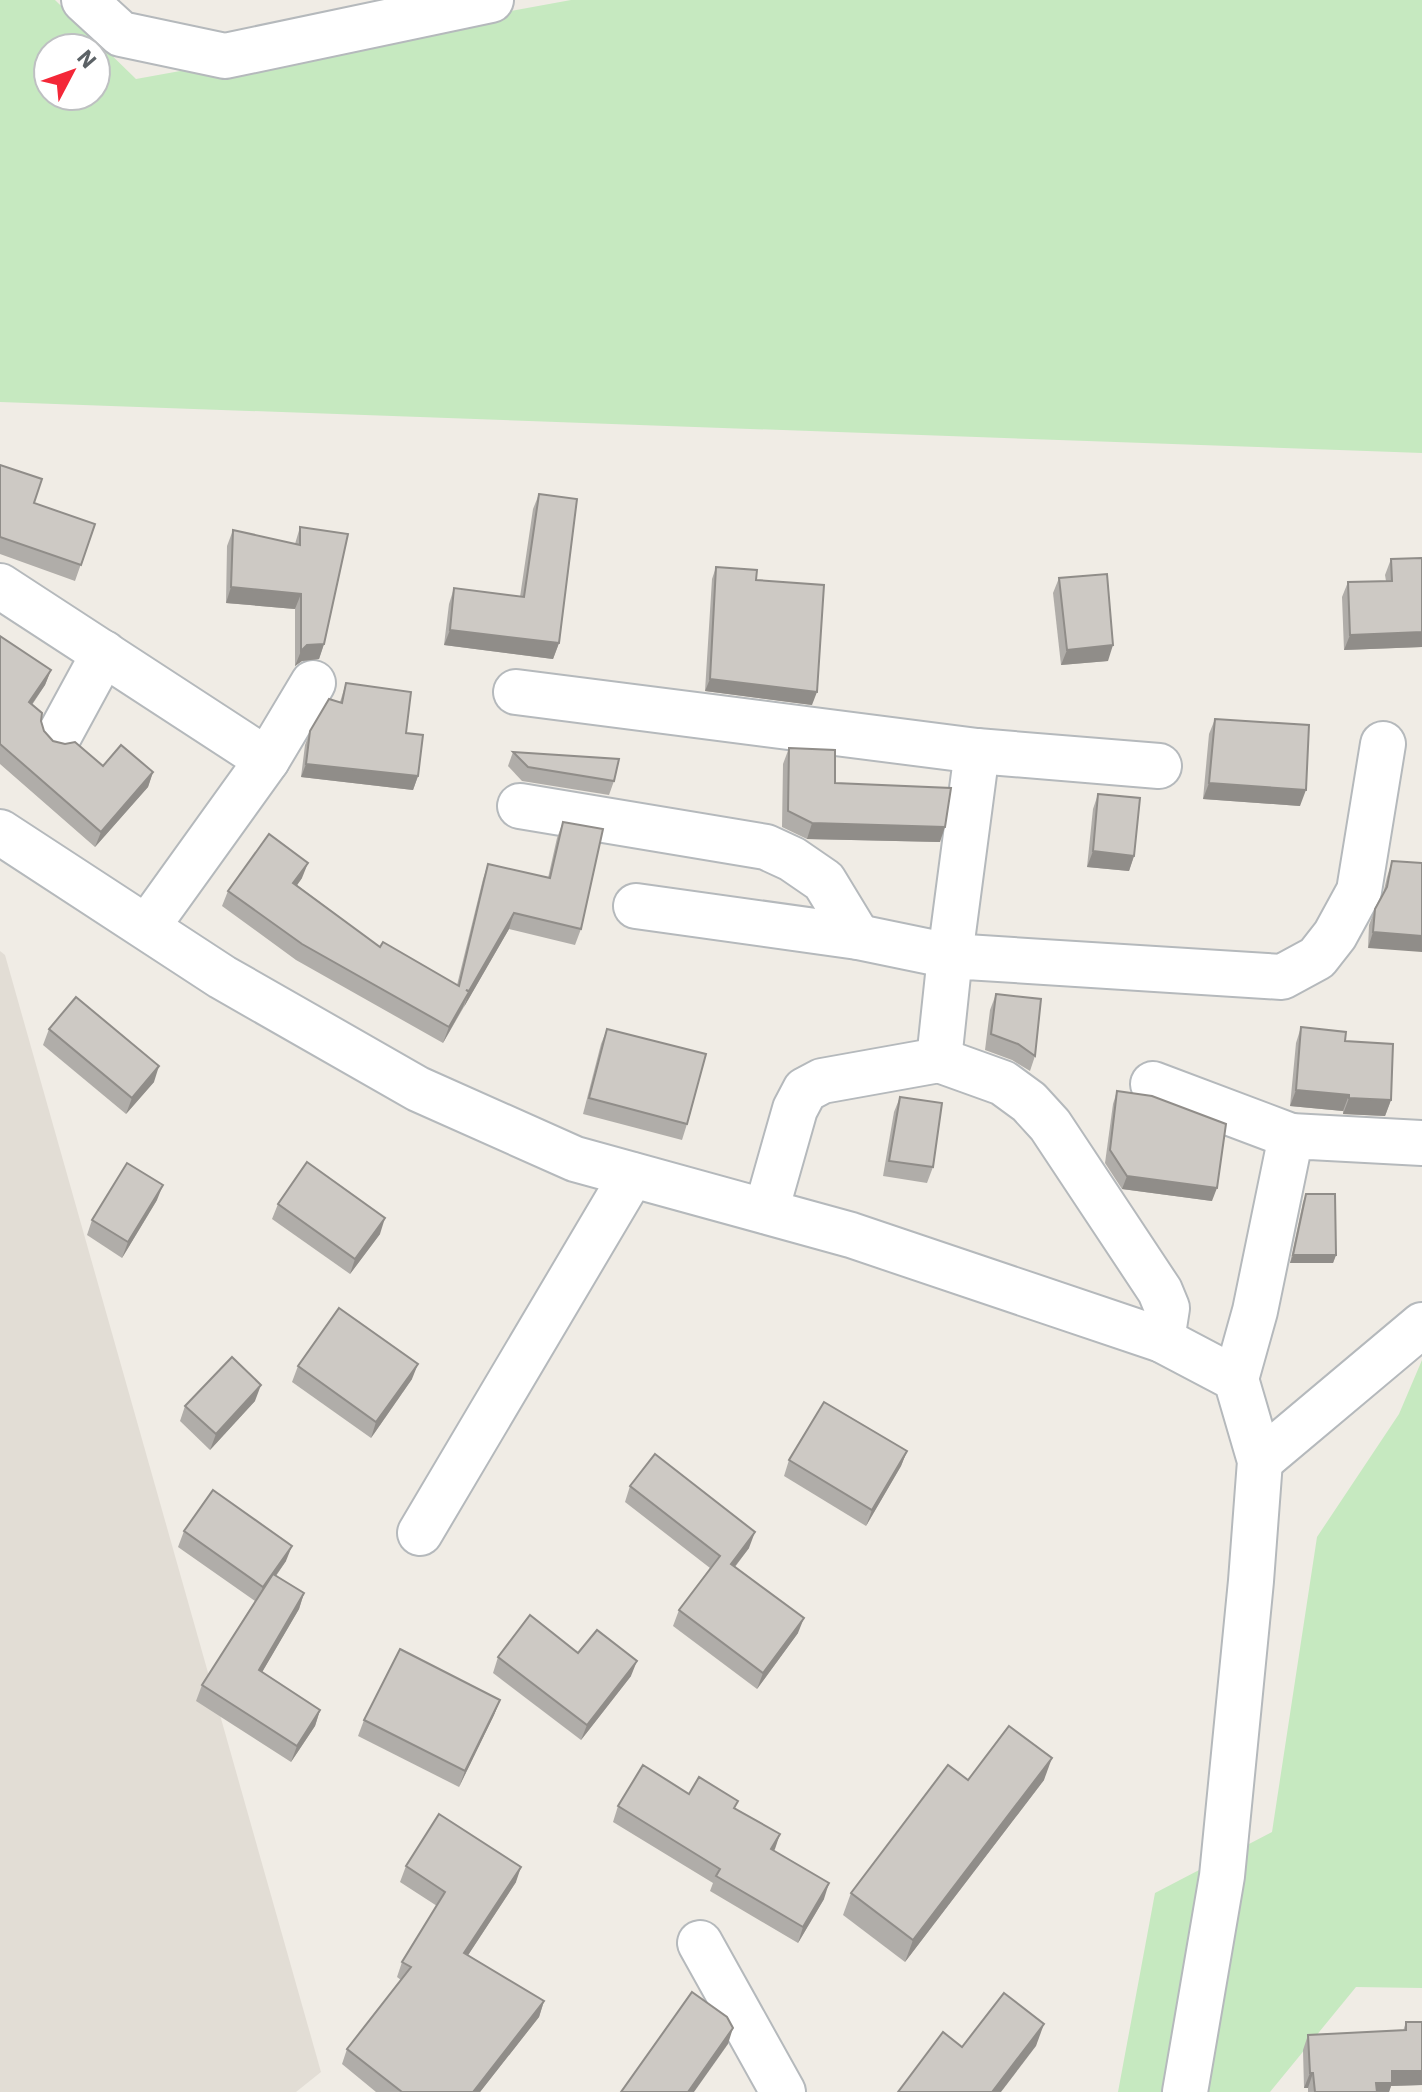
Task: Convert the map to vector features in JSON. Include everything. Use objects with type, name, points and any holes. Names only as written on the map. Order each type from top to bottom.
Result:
[{"type":"street","points":[[84,0],[121,34],[225,56],[491,0]]},
{"type":"street","points":[[0,586],[267,760]]},
{"type":"street","points":[[60,734],[104,653]]},
{"type":"street","points":[[147,927],[267,760],[313,683]]},
{"type":"street","points":[[516,692],[977,751],[1159,766]]},
{"type":"street","points":[[636,906],[858,937],[950,956],[1282,977],[1317,958],[1335,935],[1359,891],[1383,744]]},
{"type":"street","points":[[939,1060],[977,751]]},
{"type":"street","points":[[520,806],[766,847],[792,859],[824,881],[858,937]]},
{"type":"street","points":[[0,832],[222,977],[418,1089],[575,1159],[851,1235],[1162,1340],[1236,1379]]},
{"type":"street","points":[[766,1211],[795,1109],[805,1090],[822,1081],[939,1060],[1003,1083],[1029,1102],[1050,1125],[1160,1291],[1167,1308],[1162,1340]]},
{"type":"street","points":[[1153,1084],[1291,1136],[1422,1143]]},
{"type":"street","points":[[1185,2092],[1222,1876],[1260,1461],[1236,1379],[1255,1311],[1291,1136]]},
{"type":"street","points":[[420,1533],[632,1175]]},
{"type":"street","points":[[1260,1461],[1422,1325]]},
{"type":"street","points":[[700,1943],[783,2092]]},
{"type":"shaded area","points":[[0,951],[5,955],[321,2072],[296,2092],[0,2092]]},
{"type":"green space","points":[[0,0],[55,0],[88,32],[32,32],[32,112],[112,112],[112,56],[136,79],[571,0],[1422,0],[1422,453],[0,402]]},
{"type":"green space","points":[[1422,1360],[1422,1988],[1356,1987],[1270,2092],[1118,2092],[1155,1893],[1272,1832],[1317,1537],[1399,1414]]},
{"type":"building","points":[[0,465],[42,479],[34,503],[95,524],[81,565],[0,537]]},
{"type":"building","points":[[539,494],[577,499],[559,643],[450,630],[454,588],[524,597]]},
{"type":"building","points":[[300,527],[348,534],[324,644],[307,645],[301,651],[301,594],[231,587],[233,530],[300,545]]},
{"type":"building","points":[[1422,558],[1422,632],[1350,635],[1348,582],[1392,581],[1391,559]]},
{"type":"building","points":[[716,567],[757,570],[756,580],[824,585],[817,692],[710,679]]},
{"type":"building","points":[[1107,574],[1113,645],[1067,650],[1059,578]]},
{"type":"building","points":[[0,636],[51,670],[29,702],[42,713],[44,731],[53,741],[65,744],[75,742],[103,766],[121,745],[153,772],[101,832],[0,744]]},
{"type":"building","points":[[346,683],[411,692],[406,733],[423,735],[418,776],[306,764],[310,731],[329,699],[342,703]]},
{"type":"building","points":[[1215,719],[1309,725],[1306,790],[1209,783]]},
{"type":"building","points":[[789,748],[835,750],[835,783],[951,788],[945,827],[812,823],[788,811]]},
{"type":"building","points":[[513,752],[619,759],[614,781],[528,767]]},
{"type":"building","points":[[1098,794],[1140,798],[1134,856],[1093,851]]},
{"type":"building","points":[[563,822],[603,829],[581,929],[514,913],[469,991],[466,990],[469,992],[449,1027],[302,944],[228,891],[269,834],[308,863],[293,883],[380,947],[383,942],[459,986],[488,864],[550,878]]},
{"type":"building","points":[[1392,861],[1422,863],[1422,936],[1373,932],[1375,909],[1387,887]]},
{"type":"building","points":[[996,994],[1041,999],[1035,1056],[1018,1044],[991,1034]]},
{"type":"building","points":[[76,997],[159,1066],[132,1098],[49,1029]]},
{"type":"building","points":[[1301,1027],[1346,1032],[1345,1041],[1393,1044],[1391,1100],[1349,1098],[1349,1095],[1296,1090]]},
{"type":"building","points":[[607,1029],[706,1054],[687,1124],[589,1098]]},
{"type":"building","points":[[1117,1091],[1152,1096],[1226,1124],[1217,1188],[1127,1176],[1110,1150]]},
{"type":"building","points":[[900,1097],[942,1103],[933,1167],[889,1161]]},
{"type":"building","points":[[307,1162],[385,1218],[355,1259],[278,1204]]},
{"type":"building","points":[[127,1163],[163,1185],[128,1242],[92,1220]]},
{"type":"building","points":[[1306,1194],[1335,1194],[1336,1255],[1293,1255]]},
{"type":"building","points":[[339,1308],[418,1364],[376,1422],[298,1366]]},
{"type":"building","points":[[232,1357],[261,1385],[216,1434],[185,1406]]},
{"type":"building","points":[[824,1402],[907,1451],[872,1510],[789,1460]]},
{"type":"building","points":[[655,1454],[755,1532],[731,1564],[804,1618],[763,1673],[679,1610],[720,1556],[630,1486]]},
{"type":"building","points":[[213,1490],[292,1546],[263,1587],[184,1531]]},
{"type":"building","points":[[273,1574],[304,1593],[259,1670],[320,1710],[297,1746],[202,1685]]},
{"type":"building","points":[[530,1615],[578,1653],[597,1630],[637,1661],[587,1725],[498,1657]]},
{"type":"building","points":[[400,1649],[500,1700],[465,1771],[364,1720]]},
{"type":"building","points":[[1009,1726],[1052,1758],[913,1940],[851,1893],[948,1765],[968,1780]]},
{"type":"building","points":[[643,1765],[689,1794],[699,1777],[738,1801],[734,1808],[780,1834],[771,1849],[829,1883],[803,1927],[716,1876],[720,1869],[618,1806]]},
{"type":"building","points":[[439,1814],[521,1867],[464,1953],[544,2001],[473,2092],[402,2092],[347,2049],[411,1967],[402,1962],[445,1892],[406,1866]]},
{"type":"building","points":[[692,1992],[727,2017],[733,2028],[688,2092],[621,2092]]},
{"type":"building","points":[[1004,1993],[1044,2024],[992,2092],[898,2092],[943,2032],[962,2047]]},
{"type":"building","points":[[1406,2022],[1422,2022],[1422,2071],[1392,2071],[1392,2083],[1376,2083],[1377,2092],[1315,2092],[1313,2073],[1310,2073],[1308,2035],[1406,2030]]}]
